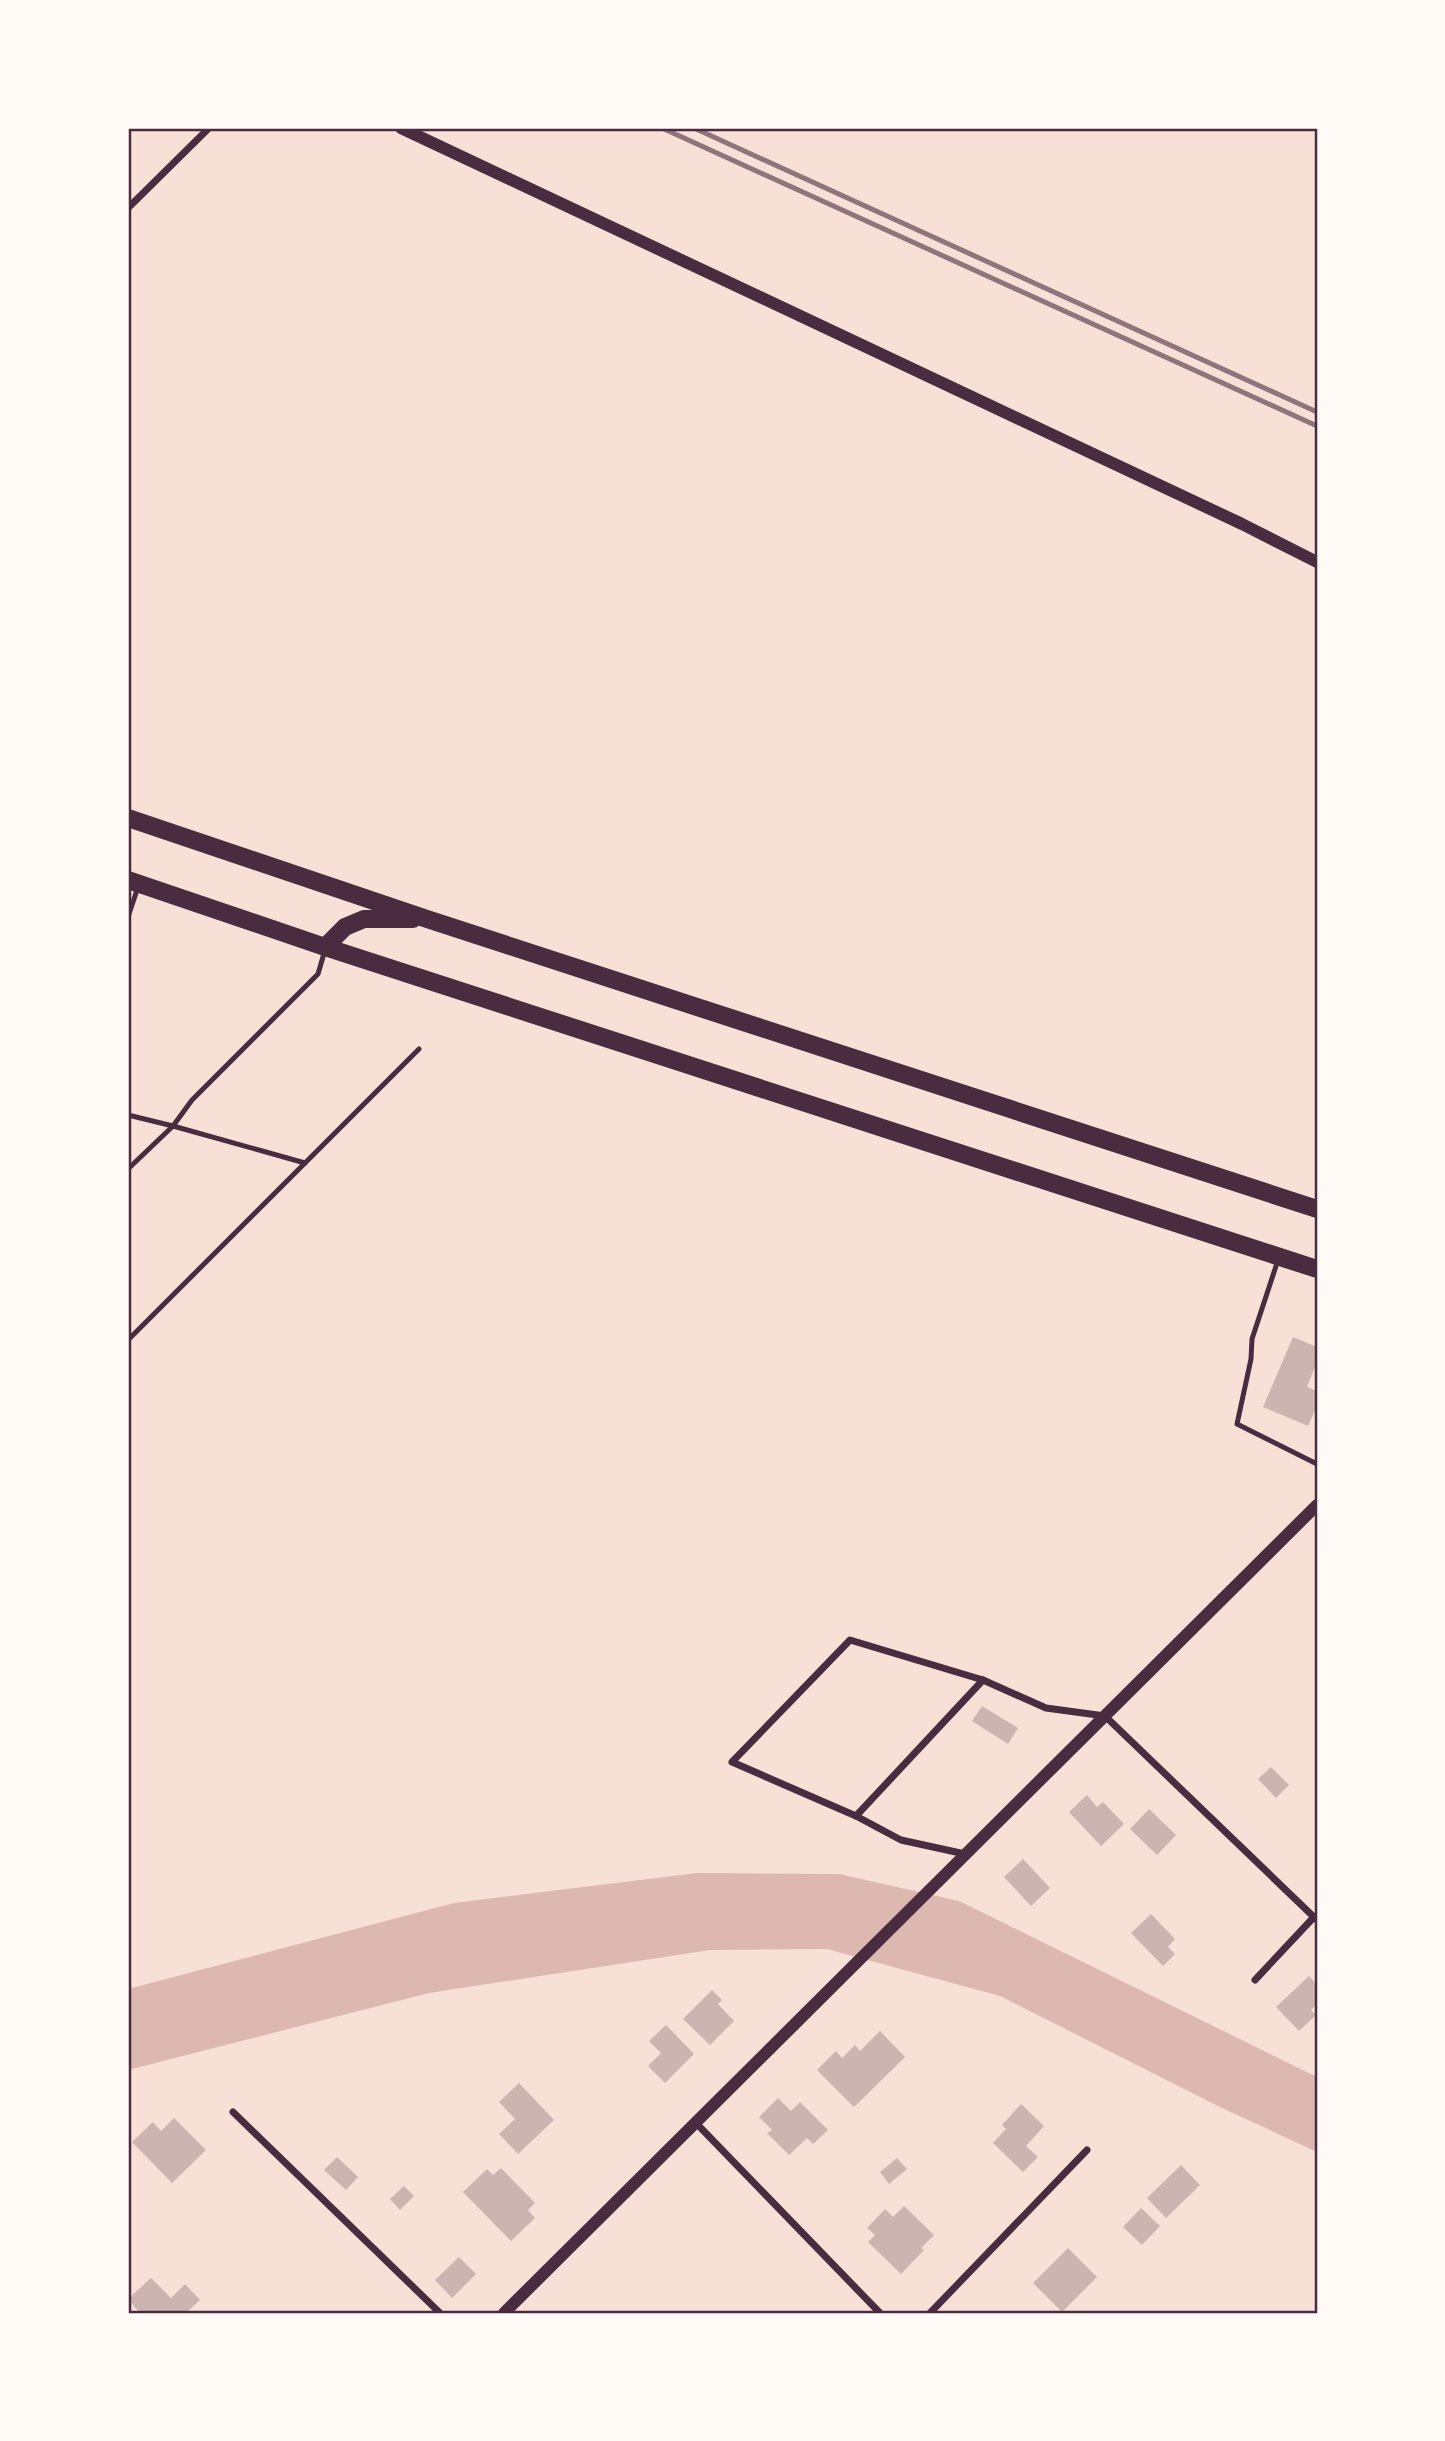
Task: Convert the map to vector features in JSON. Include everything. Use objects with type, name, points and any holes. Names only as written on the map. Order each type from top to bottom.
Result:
[{"type":"main road","points":[[128,818],[427,919],[1317,1209]]},
{"type":"main road","points":[[133,881],[325,947],[1317,1269]]},
{"type":"main road","points":[[325,947],[345,927],[364,919],[427,919]]},
{"type":"street","points":[[128,208],[209,128]]},
{"type":"street","points":[[401,128],[1317,562]]},
{"type":"street","points":[[504,2313],[1317,1505]]},
{"type":"street","points":[[965,1854],[901,1840],[856,1816],[732,1762],[850,1640],[983,1680],[1046,1708],[1105,1716],[1315,1918],[1255,1980]]},
{"type":"street","points":[[856,1816],[983,1680]]},
{"type":"street","points":[[233,2112],[440,2313]]},
{"type":"street","points":[[696,2123],[880,2313]]},
{"type":"street","points":[[930,2313],[1087,2150]]},
{"type":"lane","points":[[128,917],[133,881]]},
{"type":"lane","points":[[128,1169],[173,1126],[192,1100],[318,974],[325,947]]},
{"type":"lane","points":[[128,1340],[419,1049]]},
{"type":"lane","points":[[128,1115],[305,1163]]},
{"type":"lane","points":[[1279,1257],[1252,1339],[1251,1359],[1237,1423],[1316,1463],[1317,1455]]},
{"type":"shaded area","points":[[697,1873],[839,1874],[959,1901],[1317,2077],[1317,2152],[1220,2107],[1000,1996],[827,1949],[710,1950],[429,1993],[128,2070],[128,1989],[454,1903]]},
{"type":"building","points":[[1293,1337],[1317,1347],[1317,1362],[1307,1387],[1317,1391],[1317,1406],[1308,1426],[1263,1407]]},
{"type":"building","points":[[982,1706],[1018,1728],[1008,1744],[972,1721]]},
{"type":"building","points":[[1271,1767],[1289,1785],[1276,1798],[1258,1779]]},
{"type":"building","points":[[1087,1795],[1097,1807],[1103,1802],[1124,1824],[1101,1846],[1069,1812]]},
{"type":"building","points":[[1149,1809],[1176,1835],[1157,1855],[1130,1829]]},
{"type":"building","points":[[1023,1859],[1050,1888],[1031,1906],[1004,1877]]},
{"type":"building","points":[[1151,1914],[1175,1939],[1168,1947],[1175,1954],[1163,1966],[1131,1933]]},
{"type":"building","points":[[1309,1976],[1317,1985],[1317,2004],[1311,2010],[1316,2015],[1299,2031],[1276,2007]]},
{"type":"building","points":[[712,1990],[722,2000],[718,2004],[734,2021],[710,2045],[683,2019]]},
{"type":"building","points":[[666,2025],[694,2054],[665,2083],[648,2066],[661,2053],[649,2041]]},
{"type":"building","points":[[880,2031],[905,2057],[854,2107],[817,2070],[836,2051],[842,2058],[855,2045],[860,2051]]},
{"type":"building","points":[[519,2083],[554,2120],[518,2154],[499,2134],[515,2119],[499,2102]]},
{"type":"building","points":[[778,2098],[791,2111],[800,2102],[828,2130],[813,2144],[807,2138],[789,2155],[767,2133],[772,2130],[759,2117]]},
{"type":"building","points":[[1021,2104],[1044,2126],[1026,2146],[1038,2157],[1023,2172],[993,2143],[1006,2129],[1002,2125]]},
{"type":"building","points":[[174,2118],[206,2150],[172,2183],[132,2142],[153,2122],[161,2131]]},
{"type":"building","points":[[337,2157],[358,2177],[346,2190],[324,2170]]},
{"type":"building","points":[[897,2158],[907,2169],[889,2184],[880,2172]]},
{"type":"building","points":[[1181,2165],[1200,2185],[1166,2218],[1147,2198]]},
{"type":"building","points":[[501,2168],[535,2203],[528,2210],[535,2218],[511,2241],[463,2192],[487,2169],[493,2175]]},
{"type":"building","points":[[404,2186],[414,2196],[400,2210],[390,2199]]},
{"type":"building","points":[[904,2206],[934,2235],[901,2274],[868,2242],[875,2235],[867,2228],[885,2209],[893,2217]]},
{"type":"building","points":[[1141,2208],[1160,2226],[1142,2245],[1123,2227]]},
{"type":"building","points":[[1068,2248],[1097,2277],[1062,2312],[1033,2283]]},
{"type":"building","points":[[459,2257],[476,2274],[452,2298],[435,2280]]},
{"type":"building","points":[[151,2278],[171,2298],[185,2284],[200,2300],[186,2313],[140,2313],[128,2299]]},
{"type":"railway","points":[[662,128],[1317,426]]},
{"type":"railway","points":[[694,128],[1317,412]]}]
